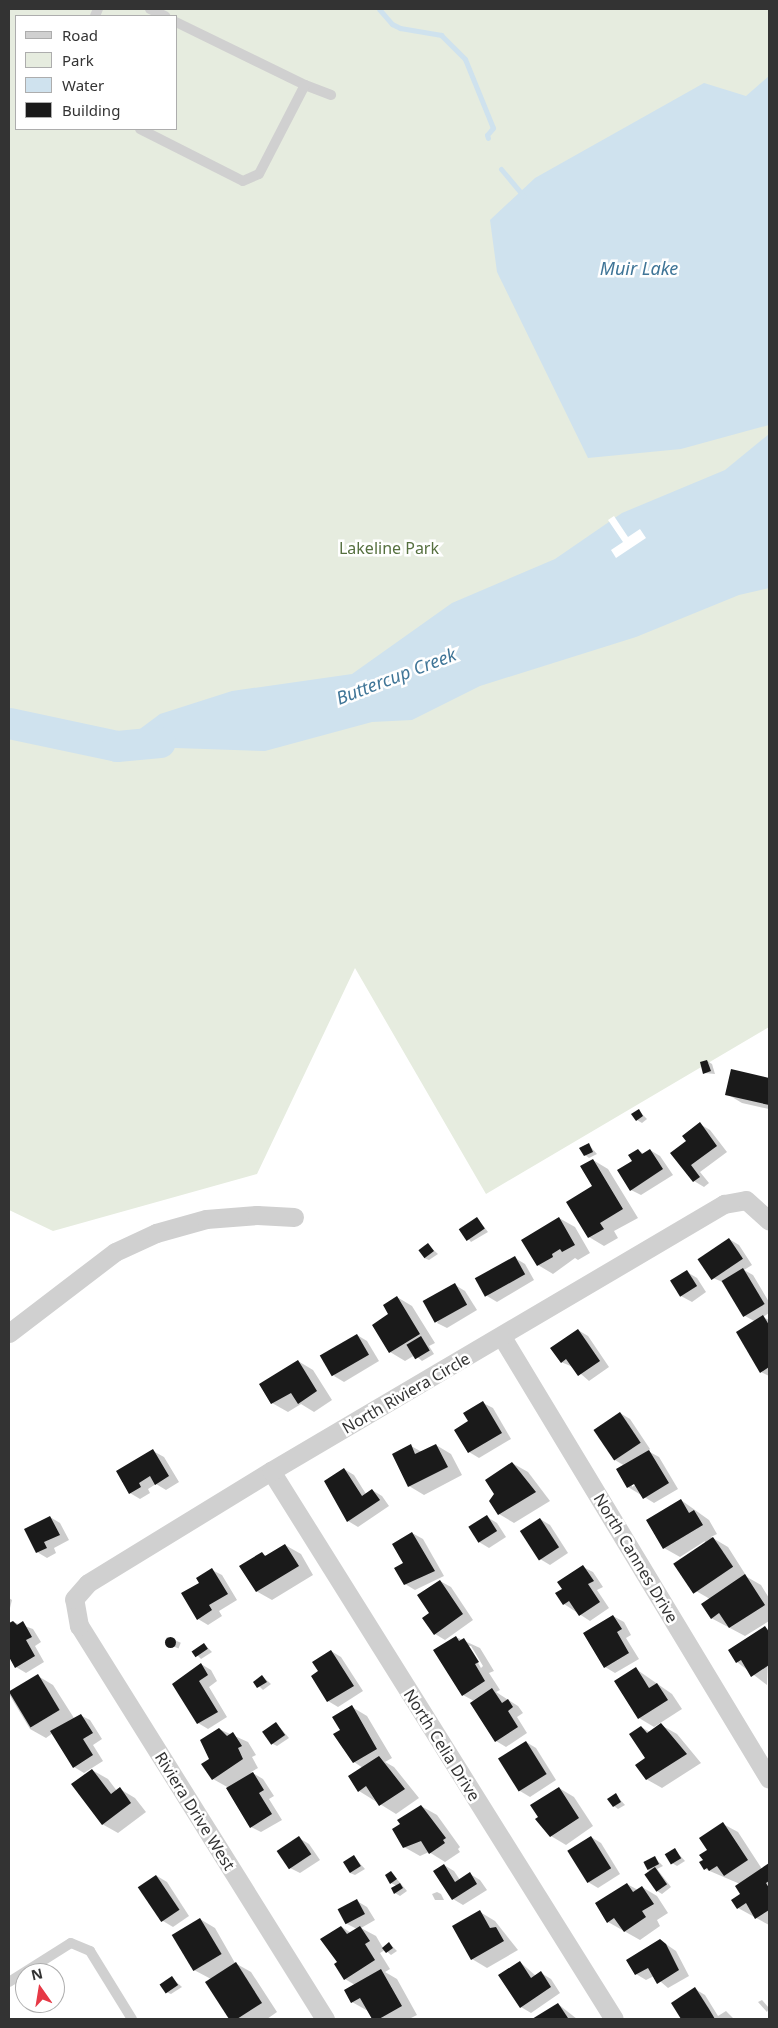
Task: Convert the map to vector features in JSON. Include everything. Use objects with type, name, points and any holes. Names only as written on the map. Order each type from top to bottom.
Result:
[{"type":"street","name":"North Riviera Circle","points":[[74,1599],[88,1583],[271,1471],[502,1337],[724,1204],[746,1200],[769,1222]]},
{"type":"street","points":[[9,1333],[115,1252],[156,1233],[206,1219],[257,1215],[294,1217]]},
{"type":"street","name":"North Cannes Drive","points":[[502,1337],[769,1779]]},
{"type":"street","name":"North Celia Drive","points":[[271,1471],[614,2019]]},
{"type":"street","name":"Riviera Drive West","points":[[74,1599],[79,1626],[325,2019]]},
{"type":"lane","points":[[150,9],[163,15]]},
{"type":"lane","points":[[178,23],[305,85],[332,95]]},
{"type":"lane","points":[[142,130],[243,181],[259,174],[305,85]]},
{"type":"lane","points":[[9,1982],[71,1942],[90,1952],[132,2019]]},
{"type":"green space","name":"Lakeline Park","points":[[9,9],[769,9],[769,1027],[486,1194],[355,968],[257,1174],[53,1231],[9,1210]]},
{"type":"water","name":"Muir Lake","points":[[769,76],[769,425],[681,449],[588,458],[497,272],[490,220],[535,178],[704,83],[746,96]]},
{"type":"water","points":[[769,434],[769,588],[739,595],[636,637],[480,686],[412,720],[372,722],[265,751],[117,746],[160,714],[232,691],[352,674],[452,603],[555,559],[622,513],[725,470]]},
{"type":"pier","points":[[614,516],[628,537],[640,529],[646,538],[616,558],[611,550],[623,542],[608,520]]},
{"type":"building","points":[[707,1060],[711,1071],[703,1074],[700,1062]]},
{"type":"building","points":[[731,1069],[769,1078],[769,1105],[725,1095]]},
{"type":"building","points":[[639,1109],[643,1116],[636,1121],[631,1114]]},
{"type":"building","points":[[700,1122],[717,1146],[691,1165],[700,1177],[693,1182],[670,1153],[686,1141],[682,1136]]},
{"type":"building","points":[[589,1143],[593,1152],[584,1156],[579,1148]]},
{"type":"building","points":[[638,1149],[642,1154],[650,1149],[663,1169],[630,1191],[617,1170],[632,1161],[628,1155]]},
{"type":"building","points":[[593,1159],[623,1209],[600,1223],[604,1229],[588,1238],[566,1202],[592,1186],[580,1166]]},
{"type":"building","points":[[477,1217],[485,1229],[467,1241],[459,1229]]},
{"type":"building","points":[[559,1217],[575,1245],[562,1252],[560,1249],[552,1254],[553,1257],[537,1266],[521,1240]]},
{"type":"building","points":[[729,1238],[743,1259],[711,1280],[697,1259]]},
{"type":"building","points":[[428,1243],[434,1251],[424,1258],[418,1250]]},
{"type":"building","points":[[515,1256],[525,1274],[485,1297],[475,1278]]},
{"type":"building","points":[[743,1268],[765,1304],[743,1317],[722,1281]]},
{"type":"building","points":[[687,1270],[697,1286],[680,1297],[670,1281]]},
{"type":"building","points":[[455,1283],[467,1305],[435,1323],[423,1301]]},
{"type":"building","points":[[397,1296],[420,1334],[389,1353],[372,1325],[388,1314],[383,1305]]},
{"type":"building","points":[[763,1315],[769,1325],[769,1367],[760,1373],[736,1332]]},
{"type":"building","points":[[578,1329],[600,1361],[578,1376],[566,1359],[561,1363],[550,1348]]},
{"type":"building","points":[[357,1334],[369,1355],[332,1376],[320,1356]]},
{"type":"building","points":[[421,1336],[430,1351],[415,1359],[406,1345]]},
{"type":"building","points":[[298,1360],[317,1391],[298,1404],[291,1393],[271,1404],[259,1384]]},
{"type":"building","points":[[483,1401],[502,1433],[468,1453],[454,1430],[468,1421],[463,1413]]},
{"type":"building","points":[[620,1412],[641,1443],[614,1461],[593,1430]]},
{"type":"building","points":[[411,1444],[415,1454],[436,1444],[448,1467],[408,1487],[392,1454]]},
{"type":"building","points":[[153,1449],[169,1476],[155,1485],[150,1476],[139,1483],[141,1487],[129,1494],[116,1471]]},
{"type":"building","points":[[649,1450],[669,1483],[643,1499],[634,1484],[627,1488],[616,1469]]},
{"type":"building","points":[[512,1462],[536,1492],[498,1515],[489,1501],[494,1494],[485,1480]]},
{"type":"building","points":[[344,1468],[362,1496],[372,1489],[380,1500],[347,1522],[324,1481]]},
{"type":"building","points":[[681,1499],[689,1513],[694,1510],[703,1525],[663,1549],[646,1520]]},
{"type":"building","points":[[487,1515],[497,1531],[478,1543],[468,1527]]},
{"type":"building","points":[[50,1516],[60,1535],[44,1542],[47,1548],[36,1553],[24,1529]]},
{"type":"building","points":[[540,1518],[559,1547],[539,1560],[520,1531]]},
{"type":"building","points":[[412,1532],[435,1571],[404,1585],[394,1568],[403,1563],[392,1544]]},
{"type":"building","points":[[713,1537],[733,1567],[693,1594],[673,1564]]},
{"type":"building","points":[[285,1544],[299,1566],[256,1592],[239,1566],[262,1552],[265,1556]]},
{"type":"building","points":[[583,1565],[594,1581],[588,1584],[600,1602],[579,1616],[569,1601],[563,1605],[555,1593],[562,1589],[557,1582]]},
{"type":"building","points":[[212,1568],[228,1594],[209,1605],[212,1610],[197,1620],[181,1593],[199,1583],[196,1578]]},
{"type":"building","points":[[745,1574],[765,1605],[729,1628],[719,1613],[711,1619],[701,1604]]},
{"type":"building","points":[[440,1580],[463,1614],[434,1635],[422,1618],[429,1613],[417,1595]]},
{"type":"building","points":[[613,1615],[622,1629],[617,1632],[629,1653],[604,1668],[583,1633]]},
{"type":"building","points":[[13,1621],[17,1625],[23,1621],[32,1637],[26,1640],[35,1656],[15,1668],[9,1657],[9,1623]]},
{"type":"building","points":[[765,1626],[769,1632],[769,1665],[751,1677],[741,1660],[736,1663],[728,1650]]},
{"type":"building","points":[[170,1636],[176,1642],[170,1648],[164,1642]]},
{"type":"building","points":[[456,1636],[459,1641],[464,1638],[479,1662],[475,1664],[485,1681],[462,1696],[433,1650]]},
{"type":"building","points":[[204,1643],[208,1649],[195,1657],[192,1651]]},
{"type":"building","points":[[331,1650],[354,1686],[327,1702],[311,1676],[318,1671],[312,1662]]},
{"type":"building","points":[[201,1663],[208,1675],[199,1681],[218,1712],[197,1724],[172,1684]]},
{"type":"building","points":[[636,1667],[649,1688],[657,1683],[668,1700],[638,1719],[614,1681]]},
{"type":"building","points":[[38,1674],[60,1710],[30,1728],[9,1691]]},
{"type":"building","points":[[262,1675],[267,1682],[257,1688],[253,1682]]},
{"type":"building","points":[[492,1688],[502,1703],[508,1699],[513,1707],[508,1711],[518,1727],[495,1742],[470,1703]]},
{"type":"building","points":[[352,1705],[377,1749],[353,1763],[333,1734],[340,1730],[332,1717]]},
{"type":"building","points":[[81,1714],[93,1733],[83,1739],[93,1755],[73,1768],[50,1731]]},
{"type":"building","points":[[276,1722],[285,1735],[271,1745],[262,1732]]},
{"type":"building","points":[[661,1723],[687,1754],[646,1780],[635,1765],[645,1758],[629,1734],[641,1726],[647,1733]]},
{"type":"building","points":[[219,1728],[227,1736],[233,1732],[242,1746],[238,1748],[243,1759],[212,1780],[201,1764],[209,1759],[200,1740]]},
{"type":"building","points":[[526,1741],[547,1774],[519,1792],[498,1758]]},
{"type":"building","points":[[379,1756],[405,1789],[379,1806],[366,1786],[358,1792],[348,1776]]},
{"type":"building","points":[[92,1769],[111,1794],[120,1787],[131,1803],[102,1825],[71,1784]]},
{"type":"building","points":[[253,1772],[264,1790],[259,1793],[272,1814],[250,1828],[226,1788]]},
{"type":"building","points":[[559,1787],[579,1818],[550,1837],[535,1819],[538,1817],[530,1805]]},
{"type":"building","points":[[616,1793],[621,1802],[613,1807],[607,1799]]},
{"type":"building","points":[[421,1805],[446,1838],[443,1840],[445,1843],[429,1854],[421,1841],[403,1848],[392,1829],[400,1824],[397,1820]]},
{"type":"building","points":[[723,1822],[748,1860],[724,1876],[717,1866],[709,1871],[707,1868],[704,1870],[699,1862],[703,1860],[699,1855],[707,1850],[699,1838]]},
{"type":"building","points":[[299,1836],[311,1854],[289,1869],[277,1851]]},
{"type":"building","points":[[591,1836],[611,1868],[587,1883],[567,1851]]},
{"type":"building","points":[[675,1848],[681,1858],[671,1864],[665,1854]]},
{"type":"building","points":[[354,1855],[361,1866],[350,1873],[343,1862]]},
{"type":"building","points":[[655,1856],[659,1864],[648,1870],[643,1862]]},
{"type":"building","points":[[769,1863],[769,1881],[766,1883],[769,1888],[769,1910],[755,1919],[746,1903],[737,1909],[731,1900],[740,1894],[735,1886]]},
{"type":"building","points":[[444,1864],[455,1882],[470,1872],[477,1884],[452,1900],[433,1871]]},
{"type":"building","points":[[655,1867],[667,1884],[656,1892],[644,1874]]},
{"type":"building","points":[[391,1871],[397,1879],[390,1884],[385,1875]]},
{"type":"building","points":[[156,1875],[179,1910],[161,1922],[138,1887]]},
{"type":"building","points":[[400,1883],[403,1888],[394,1894],[391,1888]]},
{"type":"building","points":[[627,1883],[633,1892],[642,1886],[654,1904],[642,1911],[646,1917],[624,1932],[614,1918],[607,1923],[595,1903]]},
{"type":"building","points":[[357,1899],[365,1914],[346,1924],[338,1909]]},
{"type":"building","points":[[480,1910],[490,1928],[496,1927],[504,1941],[471,1960],[452,1926]]},
{"type":"building","points":[[200,1918],[222,1954],[193,1971],[172,1935]]},
{"type":"building","points":[[341,1926],[347,1934],[360,1926],[370,1941],[365,1944],[375,1960],[344,1980],[334,1964],[337,1962],[320,1939]]},
{"type":"building","points":[[660,1939],[666,1944],[679,1970],[657,1984],[648,1968],[635,1975],[626,1960]]},
{"type":"building","points":[[389,1942],[393,1948],[386,1953],[382,1948]]},
{"type":"building","points":[[520,1961],[531,1978],[541,1971],[551,1987],[520,2008],[498,1975]]},
{"type":"building","points":[[236,1962],[262,2003],[237,2019],[229,2019],[205,1982]]},
{"type":"building","points":[[381,1969],[402,2006],[379,2019],[372,2019],[360,1998],[351,2003],[344,1990]]},
{"type":"building","points":[[172,1976],[178,1985],[166,1994],[160,1984]]},
{"type":"building","points":[[695,1987],[715,2019],[681,2019],[671,2003]]},
{"type":"building","points":[[558,2003],[568,2018],[532,2019]]},
{"type":"waterway","points":[[379,9],[392,24],[400,28],[441,35],[465,59],[493,128],[487,135],[488,138]]},
{"type":"waterway","points":[[501,169],[524,196]]},
{"type":"waterway","name":"Buttercup Creek","points":[[9,723],[117,746],[160,742]]}]
